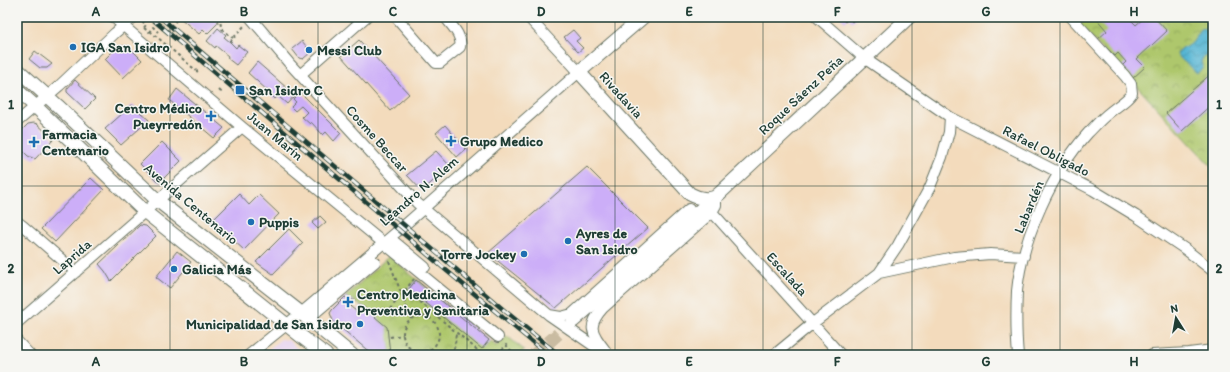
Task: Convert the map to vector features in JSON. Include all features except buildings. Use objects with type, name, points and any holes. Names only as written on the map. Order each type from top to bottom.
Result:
[{"type":"main road","name":"Leandro N. Alem","points":[[579,72],[643,17]]},
{"type":"main road","name":"Roque Sáenz Peña","points":[[573,321],[716,196],[909,17]]},
{"type":"main road","name":"Avenida Centenario","points":[[17,69],[157,200],[305,316],[352,355]]},
{"type":"main road","name":"Rivadavia","points":[[579,72],[690,194]]},
{"type":"main road","points":[[17,90],[144,211],[326,355]]},
{"type":"main road","points":[[677,230],[685,219],[689,209],[690,194],[702,199],[709,199],[716,196]]},
{"type":"street","name":"Juan Marín","points":[[113,17],[242,127],[386,241]]},
{"type":"street","points":[[17,122],[134,17]]},
{"type":"street","name":"Cosme Beccar","points":[[250,17],[300,75],[423,209],[549,316],[608,355]]},
{"type":"street","points":[[300,75],[366,17]]},
{"type":"street","points":[[396,17],[436,63],[440,63],[460,47],[461,42],[459,36],[446,17]]},
{"type":"street","name":"Rivadavia","points":[[528,17],[579,72]]},
{"type":"street","name":"Rafael Obligado","points":[[816,17],[864,58],[950,117],[1093,190],[1136,216],[1185,249],[1213,271]]},
{"type":"street","name":"Labardén","points":[[1018,355],[1016,324],[1018,290],[1024,256],[1038,213],[1071,155],[1088,133],[1108,113],[1129,98],[1132,92],[1131,84],[1125,76],[1071,17]]},
{"type":"street","name":"Leandro N. Alem","points":[[249,355],[287,325],[305,316],[386,241],[579,72]]},
{"type":"street","points":[[774,355],[813,323],[879,273],[898,245],[930,187],[942,157],[949,132],[950,117]]},
{"type":"street","name":"Laprida","points":[[17,323],[242,127]]},
{"type":"street","points":[[608,355],[595,337],[592,327],[595,317],[603,308],[712,212],[716,205],[716,196]]},
{"type":"street","points":[[549,316],[561,317],[572,314],[689,209]]},
{"type":"street","name":"Escalada","points":[[712,212],[841,355]]},
{"type":"street","points":[[17,223],[20,223],[76,272]]},
{"type":"street","points":[[386,241],[392,250],[498,337]]},
{"type":"street","points":[[386,241],[425,267]]},
{"type":"street","points":[[879,273],[954,257],[990,254],[1024,256]]},
{"type":"street","points":[[305,316],[375,262]]},
{"type":"street","points":[[17,341],[30,355]]},
{"type":"street","points":[[1152,355],[1213,350]]},
{"type":"path","points":[[170,17],[177,21]]},
{"type":"path","points":[[220,17],[221,28],[233,39]]},
{"type":"path","points":[[144,28],[149,32],[150,31],[199,73]]},
{"type":"path","points":[[150,31],[153,28],[158,32]]},
{"type":"path","points":[[230,42],[238,32]]},
{"type":"path","points":[[392,250],[387,256],[411,319]]},
{"type":"path","points":[[386,314],[415,278]]},
{"type":"path","points":[[406,290],[482,354],[501,351],[506,345],[514,353]]},
{"type":"path","points":[[416,316],[428,317],[437,324],[440,335],[435,346],[430,350],[418,352],[412,350],[408,346],[403,335],[407,323],[411,319],[416,316]]},
{"type":"path","points":[[452,355],[455,345],[456,332]]},
{"type":"path","points":[[390,337],[403,335]]},
{"type":"shaded area","points":[[281,339],[288,340],[304,355],[262,355]]},
{"type":"green space","points":[[1072,17],[1213,17],[1213,168]]},
{"type":"green space","points":[[389,256],[496,346],[507,336],[524,350],[519,355],[389,355],[390,353],[386,327],[362,306],[345,297]]},
{"type":"water","points":[[1205,29],[1213,39],[1213,54],[1203,57],[1201,62],[1203,68],[1197,73],[1177,54],[1193,42],[1200,30]]},
{"type":"tunnel","points":[[534,355],[573,321]]},
{"type":"railway","points":[[150,17],[447,271],[548,355]]},
{"type":"railway","points":[[160,17],[505,311],[559,355]]},
{"type":"place","name":"IGA San Isidro","points":[[73,47]]},
{"type":"place","name":"Messi Club","points":[[309,50]]},
{"type":"place","name":"San Isidro C","points":[[240,90]]},
{"type":"place","name":"Centro Médico Pueyrredón","points":[[211,116]]},
{"type":"place","name":"Grupo Medico","points":[[451,141]]},
{"type":"place","name":"Farmacia Centenario","points":[[34,142]]},
{"type":"place","name":"Puppis","points":[[251,222]]},
{"type":"place","name":"Ayres de San Isidro","points":[[568,241]]},
{"type":"place","name":"Torre Jockey","points":[[524,254]]},
{"type":"place","name":"Galicia Más","points":[[174,269]]},
{"type":"place","name":"Centro Medicina Preventiva y Sanitaria","points":[[348,302]]},
{"type":"place","name":"Municipalidad de San Isidro","points":[[360,324]]}]
